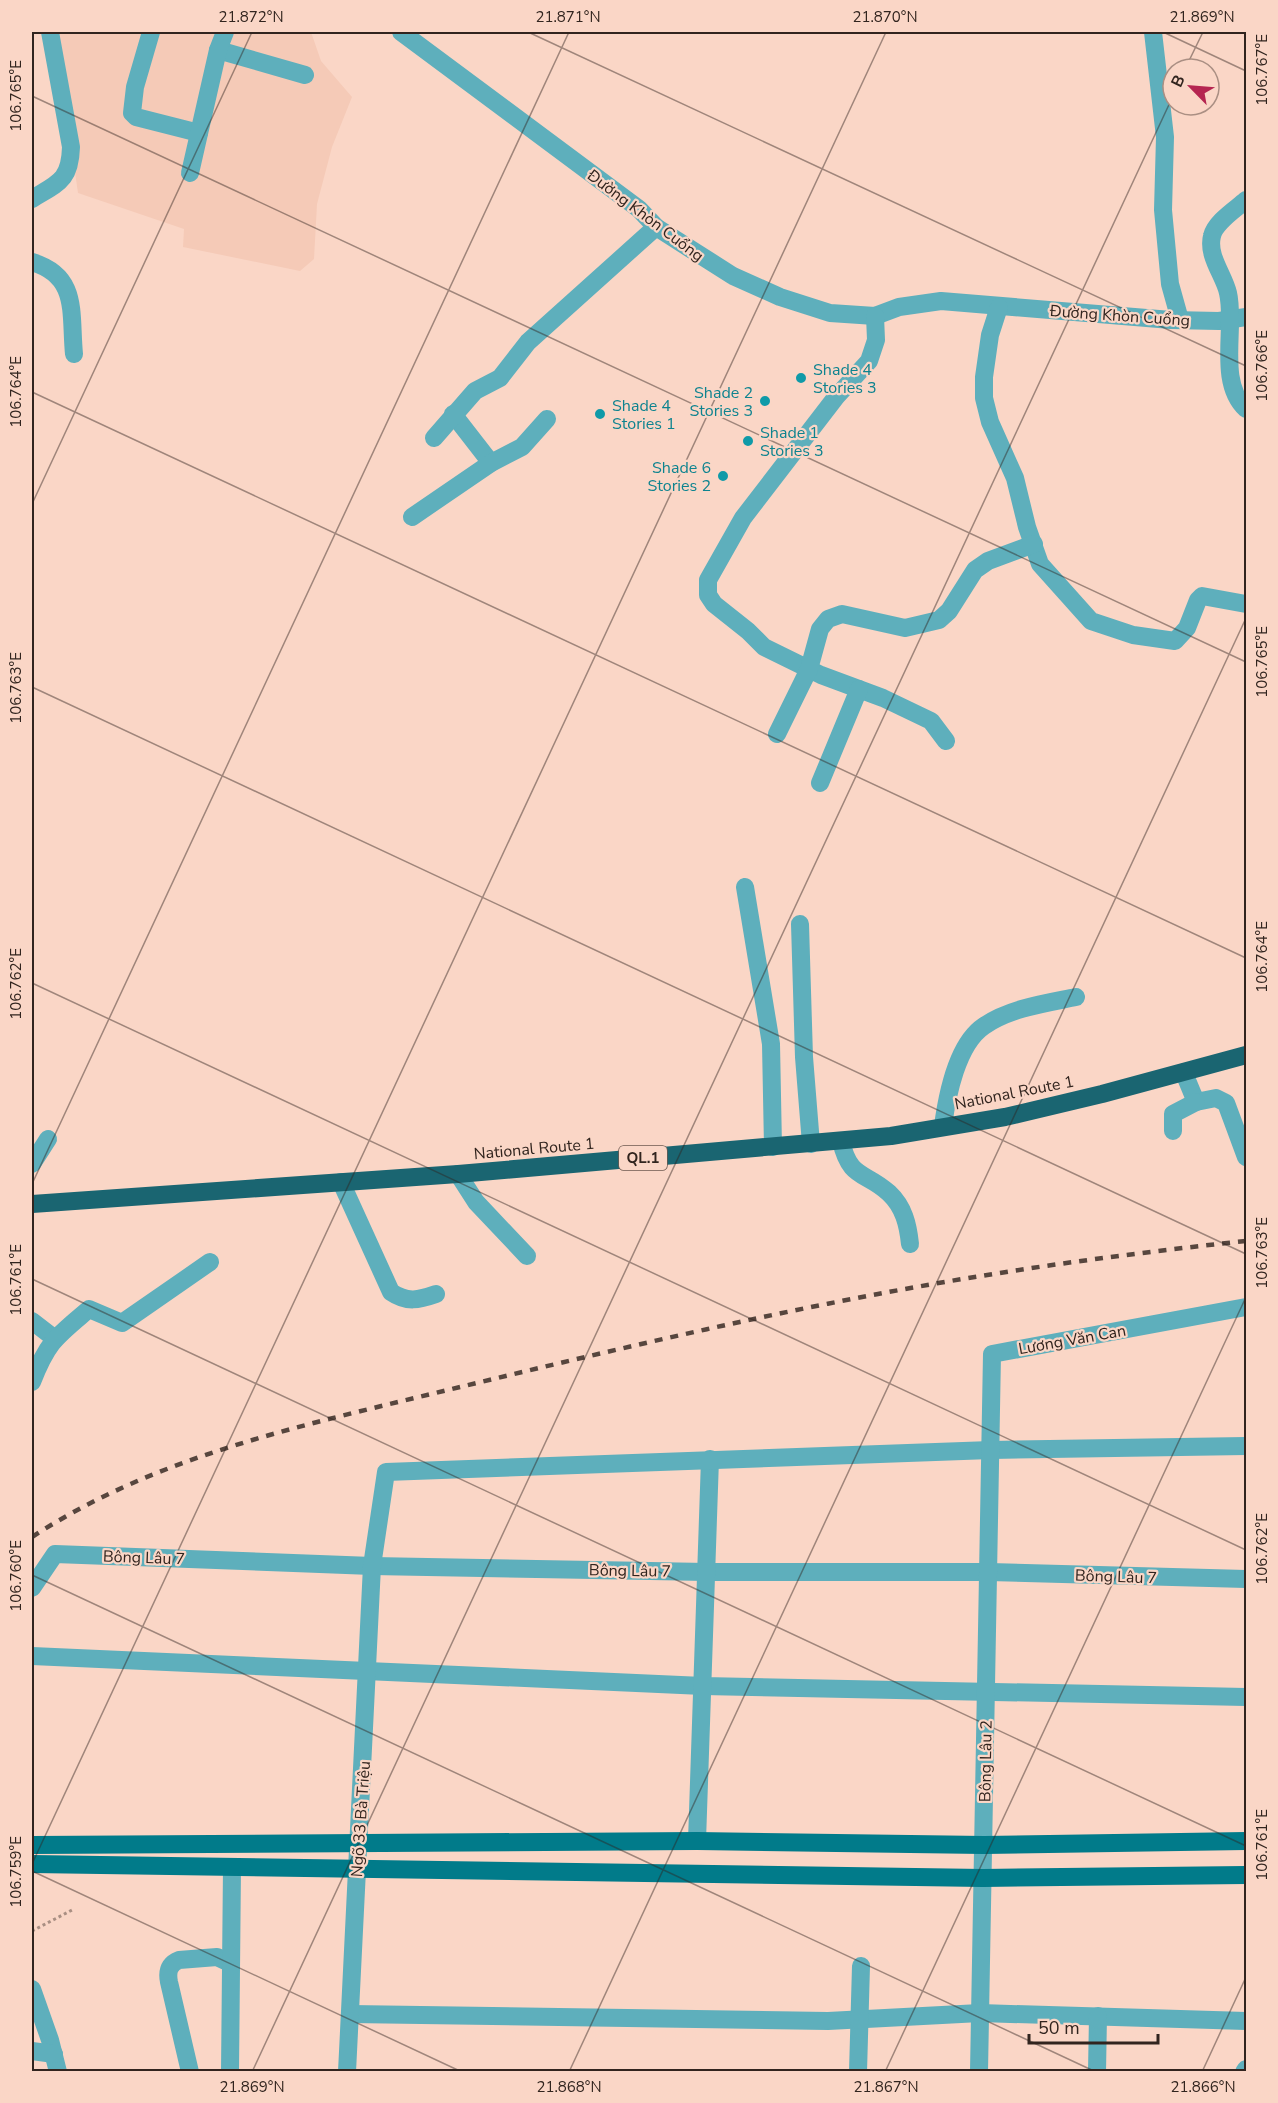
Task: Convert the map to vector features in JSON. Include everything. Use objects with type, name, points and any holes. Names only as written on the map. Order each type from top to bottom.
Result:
[{"type":"highway","name":"National Route 1","points":[[32,1204],[458,1174],[891,1136],[1005,1117],[1246,1055]]},
{"type":"main road","points":[[32,1845],[697,1841],[984,1845],[1246,1841]]},
{"type":"main road","points":[[32,1864],[983,1878],[1246,1875]]},
{"type":"street","points":[[32,199],[65,179],[70,165],[70,147],[50,32]]},
{"type":"street","points":[[151,32],[135,87],[132,112],[136,117],[199,133]]},
{"type":"street","points":[[190,173],[218,50],[225,32]]},
{"type":"street","name":"Đường Khòn Cuổng","points":[[401,32],[639,209],[656,227],[706,260],[751,285],[830,313],[876,316],[899,307],[922,302],[1180,320],[1238,319]]},
{"type":"street","points":[[1153,32],[1165,137],[1163,210],[1169,273],[1180,320]]},
{"type":"street","points":[[218,50],[305,75]]},
{"type":"street","points":[[1246,200],[1213,231],[1211,240],[1238,319],[1228,349],[1233,380],[1241,404],[1246,409]]},
{"type":"street","points":[[434,438],[475,390],[500,378],[528,342],[656,227]]},
{"type":"street","points":[[32,262],[51,270],[66,286],[74,354]]},
{"type":"street","points":[[999,307],[990,335],[984,377],[984,398],[990,422],[1015,478],[1027,527],[1040,564],[1091,621],[1103,627],[1133,635],[1175,641],[1187,628],[1198,600],[1203,596],[1246,604]]},
{"type":"street","points":[[876,316],[876,340],[869,362],[836,397],[742,518],[708,580],[708,595],[714,604],[748,631],[764,648],[931,721],[946,741]]},
{"type":"street","points":[[453,414],[491,463]]},
{"type":"street","points":[[412,517],[491,463],[522,447],[547,419]]},
{"type":"street","points":[[777,734],[809,669],[820,629],[828,619],[842,614],[905,628],[939,620],[949,611],[975,570],[988,561],[1034,544]]},
{"type":"street","points":[[820,783],[859,689]]},
{"type":"street","points":[[745,887],[771,1044],[773,1147]]},
{"type":"street","points":[[800,924],[804,1057],[811,1144]]},
{"type":"street","points":[[942,1126],[948,1094],[956,1069],[968,1043],[983,1026],[1040,1004],[1077,997]]},
{"type":"street","points":[[1184,1072],[1196,1102]]},
{"type":"street","points":[[1173,1131],[1173,1114],[1196,1102],[1216,1098],[1226,1103],[1246,1157]]},
{"type":"street","points":[[32,1164],[48,1139]]},
{"type":"street","points":[[841,1141],[850,1167],[891,1195],[900,1207],[907,1221],[910,1244]]},
{"type":"street","points":[[458,1174],[476,1202],[527,1257]]},
{"type":"street","points":[[341,1182],[391,1292],[401,1299],[416,1300],[436,1294]]},
{"type":"street","points":[[32,1383],[42,1354],[54,1338],[89,1309],[122,1323],[210,1262]]},
{"type":"street","name":"Lương Văn Can","points":[[991,1450],[992,1354],[1246,1307]]},
{"type":"street","points":[[32,1321],[54,1338]]},
{"type":"street","points":[[697,1841],[710,1459],[991,1450],[1246,1446]]},
{"type":"street","name":"Bông Lâu 2","points":[[979,2072],[991,1450]]},
{"type":"street","name":"Ngõ 33 Bà Triệu","points":[[347,2072],[372,1566],[386,1472],[710,1459]]},
{"type":"street","name":"Bông Lâu 7","points":[[32,1588],[55,1554],[372,1566],[707,1572],[989,1572],[1246,1579]]},
{"type":"street","points":[[32,1656],[703,1686],[1246,1697]]},
{"type":"street","points":[[230,2072],[232,1867]]},
{"type":"street","points":[[190,2072],[169,1983],[169,1970],[173,1962],[179,1960],[217,1957],[230,1963]]},
{"type":"street","points":[[858,2072],[861,1966]]},
{"type":"street","points":[[32,1989],[56,2063]]},
{"type":"street","points":[[350,2014],[858,2020],[980,2013],[1246,2021]]},
{"type":"street","points":[[1097,2072],[1098,2016]]},
{"type":"street","points":[[32,2050],[56,2063]]},
{"type":"path","points":[[32,1931],[74,1909]]},
{"type":"shaded area","points":[[55,32],[311,32],[321,61],[352,97],[332,147],[317,204],[314,259],[300,271],[183,247],[184,229],[78,193]]},
{"type":"railway","points":[[32,1537],[82,1508],[133,1483],[187,1462],[241,1444],[352,1413],[670,1337],[878,1294],[1061,1264],[1246,1241]]},
{"type":"place","name":"Shade 4 Stories 3","points":[[801,378]]},
{"type":"place","name":"Shade 2 Stories 3","points":[[765,401]]},
{"type":"place","name":"Shade 4 Stories 1","points":[[600,414]]},
{"type":"place","name":"Shade 1 Stories 3","points":[[748,441]]},
{"type":"place","name":"Shade 6 Stories 2","points":[[723,476]]}]
